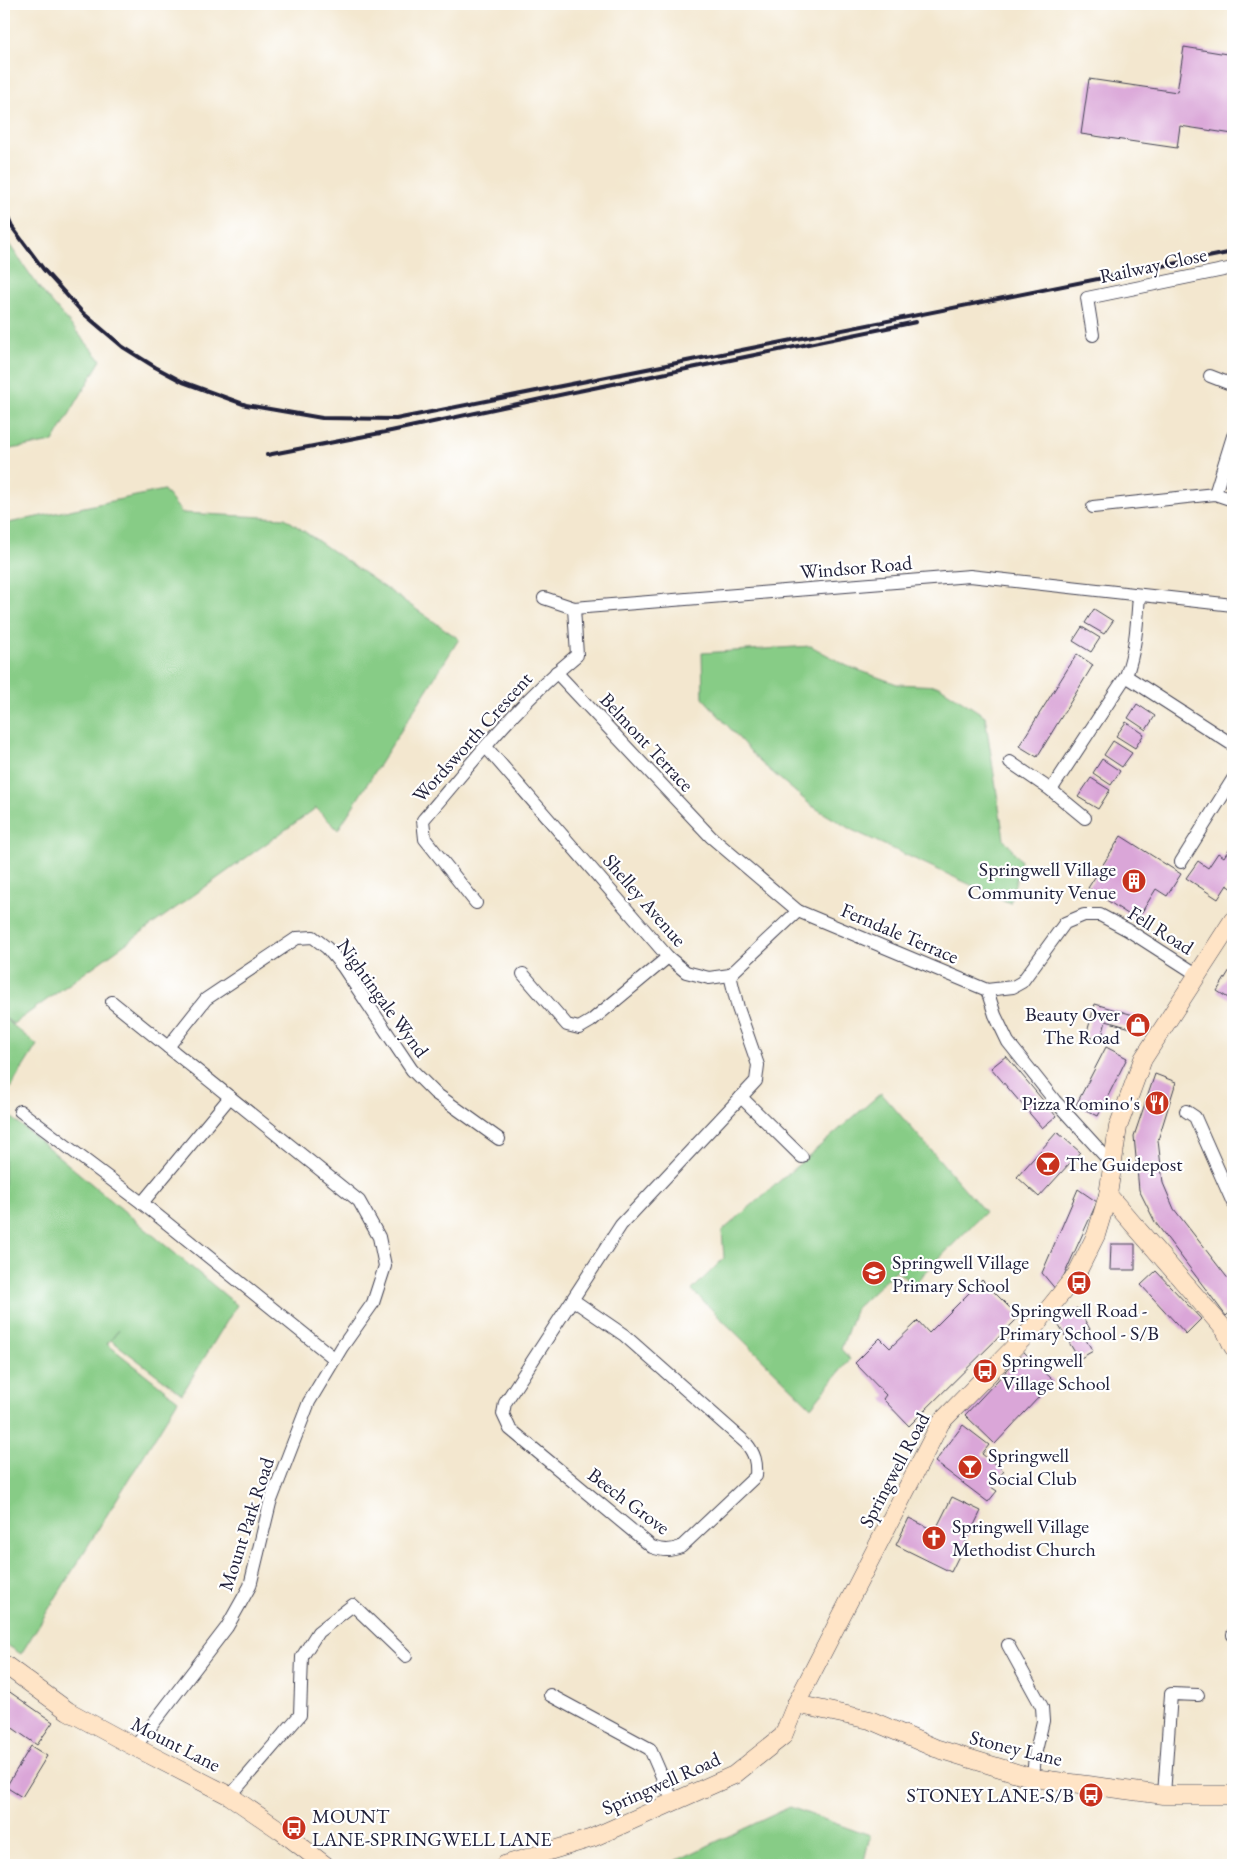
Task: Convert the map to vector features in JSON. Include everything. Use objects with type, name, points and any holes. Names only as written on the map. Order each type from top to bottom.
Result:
[{"type":"main road","name":"Springwell Road","points":[[504,1865],[592,1838],[734,1775],[784,1736],[796,1704],[941,1422],[1035,1326],[1076,1275],[1096,1235],[1108,1195],[1118,1127],[1143,1060],[1233,920]]},
{"type":"main road","points":[[1108,1195],[1229,1326],[1233,1347]]},
{"type":"main road","name":"Mount Lane","points":[[4,1664],[68,1710],[230,1796],[281,1831],[325,1865]]},
{"type":"main road","name":"Stoney Lane","points":[[796,1704],[870,1720],[936,1748],[1033,1778],[1164,1795],[1233,1795]]},
{"type":"street","name":"Railway Close","points":[[1093,335],[1087,298],[1233,268]]},
{"type":"street","points":[[1210,376],[1233,385]]},
{"type":"street","points":[[1215,494],[1233,436]]},
{"type":"street","points":[[1093,507],[1215,494],[1233,500]]},
{"type":"street","name":"Windsor Road","points":[[544,598],[574,608],[970,576],[1233,605]]},
{"type":"street","points":[[1051,790],[1126,676],[1132,659],[1136,636],[1139,595]]},
{"type":"street","points":[[556,672],[577,655],[574,608]]},
{"type":"street","name":"Wordsworth Crescent","points":[[476,902],[425,839],[423,820],[516,711],[556,672]]},
{"type":"street","name":"Belmont Terrace","points":[[556,672],[711,837],[798,911]]},
{"type":"street","points":[[1126,676],[1233,745]]},
{"type":"street","name":"Shelley Avenue","points":[[486,746],[668,957],[686,972],[709,978],[730,974]]},
{"type":"street","points":[[1010,762],[1051,790],[1085,818]]},
{"type":"street","points":[[1181,862],[1233,779]]},
{"type":"street","points":[[730,974],[798,911]]},
{"type":"street","name":"Ferndale Terrace","points":[[798,911],[988,990]]},
{"type":"street","name":"Fell Road","points":[[988,990],[1012,987],[1022,982],[1065,923],[1084,915],[1100,915],[1114,922],[1152,943],[1198,975]]},
{"type":"street","name":"Nightingale Wynd","points":[[168,1047],[206,999],[297,938],[314,937],[327,948],[342,967],[412,1070],[434,1093],[499,1139]]},
{"type":"street","points":[[523,974],[567,1025],[579,1028],[591,1021],[668,957]]},
{"type":"street","name":"Beech Grove","points":[[573,1300],[624,1335],[746,1443],[754,1453],[757,1464],[756,1476],[681,1547],[670,1551],[652,1547],[510,1429],[503,1414],[505,1403],[622,1225],[756,1081],[758,1065],[738,1008],[730,974]]},
{"type":"street","points":[[988,990],[995,1015],[1008,1042],[1055,1101],[1113,1165]]},
{"type":"street","name":"Mount Park Road","points":[[112,1002],[359,1201],[379,1237],[385,1266],[373,1303],[335,1359],[309,1402],[270,1502],[250,1586],[227,1627],[135,1747]]},
{"type":"street","points":[[142,1204],[230,1097]]},
{"type":"street","points":[[741,1097],[802,1157]]},
{"type":"street","points":[[20,1111],[142,1204],[335,1359]]},
{"type":"street","points":[[1186,1111],[1195,1117],[1233,1203]]},
{"type":"street","points":[[230,1796],[300,1715],[302,1657],[318,1632],[353,1605],[406,1656]]},
{"type":"street","points":[[1008,1645],[1042,1707],[1043,1721],[1035,1755],[1033,1778]]},
{"type":"street","points":[[1164,1795],[1171,1694],[1198,1695]]},
{"type":"street","points":[[550,1695],[650,1748],[673,1802]]},
{"type":"green space","points":[[4,237],[41,290],[101,360],[53,442],[4,450]]},
{"type":"green space","points":[[164,490],[182,513],[285,518],[459,639],[338,830],[316,808],[13,1024],[4,1017],[4,524]]},
{"type":"green space","points":[[811,646],[847,666],[897,684],[939,686],[985,716],[1004,839],[1021,861],[1010,903],[852,830],[812,806],[760,762],[703,698],[702,653]]},
{"type":"green space","points":[[4,1018],[37,1045],[4,1098]]},
{"type":"green space","name":"Springwell Village Primary School","points":[[881,1093],[985,1212],[913,1285],[896,1270],[856,1308],[841,1349],[850,1359],[811,1407],[692,1290],[724,1258],[722,1231]]},
{"type":"green space","points":[[4,1111],[237,1305],[182,1394],[111,1340],[119,1330],[107,1344],[178,1400],[21,1654],[4,1643]]},
{"type":"green space","points":[[790,1807],[870,1836],[863,1865],[667,1865]]},
{"type":"building","points":[[1184,47],[1233,55],[1233,134],[1180,126],[1177,148],[1081,134],[1089,79],[1177,92]]},
{"type":"building","points":[[1094,609],[1113,621],[1104,634],[1085,623]]},
{"type":"building","points":[[1082,627],[1100,638],[1091,652],[1073,641]]},
{"type":"building","points":[[1077,654],[1093,665],[1037,757],[1019,746]]},
{"type":"building","points":[[1137,704],[1155,716],[1146,730],[1128,718]]},
{"type":"building","points":[[1126,722],[1144,734],[1135,748],[1116,736]]},
{"type":"building","points":[[1113,741],[1132,753],[1122,767],[1104,755]]},
{"type":"building","points":[[1102,759],[1120,771],[1111,785],[1093,773]]},
{"type":"building","points":[[1091,778],[1110,790],[1098,809],[1078,797]]},
{"type":"building","name":"Springwell Village Community Venue","points":[[1121,836],[1181,874],[1167,896],[1156,889],[1137,920],[1088,888]]},
{"type":"building","points":[[1233,843],[1233,889],[1227,885],[1218,899],[1186,878],[1198,861],[1208,868],[1218,853],[1224,857]]},
{"type":"building","points":[[1233,965],[1233,1001],[1217,991]]},
{"type":"building","points":[[1095,1004],[1144,1018],[1141,1031],[1106,1021],[1101,1040],[1086,1036]]},
{"type":"building","points":[[1106,1047],[1127,1058],[1098,1116],[1076,1105]]},
{"type":"building","points":[[1006,1056],[1056,1116],[1042,1128],[991,1068]]},
{"type":"building","points":[[1155,1074],[1176,1082],[1158,1140],[1163,1183],[1174,1209],[1233,1285],[1233,1310],[1226,1316],[1155,1222],[1139,1190],[1134,1136]]},
{"type":"building","name":"The Guidepost","points":[[1057,1132],[1080,1152],[1039,1197],[1017,1177]]},
{"type":"building","points":[[1078,1189],[1097,1202],[1057,1291],[1042,1273]]},
{"type":"building","points":[[1111,1244],[1135,1244],[1135,1270],[1110,1270]]},
{"type":"building","points":[[1156,1271],[1201,1319],[1186,1334],[1141,1285]]},
{"type":"building","points":[[982,1280],[1019,1317],[909,1426],[883,1399],[886,1395],[855,1363],[880,1338],[890,1348],[918,1321],[929,1333]]},
{"type":"building","points":[[1077,1308],[1090,1329],[1082,1334],[1093,1351],[1079,1359],[1056,1321]]},
{"type":"building","points":[[1024,1352],[1054,1381],[995,1444],[965,1415]]},
{"type":"building","name":"Springwell Social Club","points":[[963,1425],[989,1445],[982,1454],[1004,1471],[991,1487],[997,1491],[988,1502],[935,1462]]},
{"type":"building","name":"Springwell Village Methodist Church","points":[[952,1497],[981,1511],[951,1572],[896,1545],[909,1518],[935,1531]]},
{"type":"building","points":[[4,1688],[53,1722],[37,1745],[4,1722]]},
{"type":"building","points":[[31,1746],[47,1756],[22,1797],[6,1787]]},
{"type":"railway","points":[[4,209],[12,227],[44,270],[83,313],[123,347],[183,382],[246,405],[322,418],[396,419],[1233,252]]},
{"type":"railway","points":[[267,455],[916,322]]},
{"type":"place","name":"Springwell Village Community Venue","points":[[1134,881]]},
{"type":"place","name":"Beauty Over The Road","points":[[1138,1025]]},
{"type":"place","name":"Pizza Romino's","points":[[1157,1103]]},
{"type":"place","name":"The Guidepost","points":[[1048,1164]]},
{"type":"place","name":"Springwell Village Primary School","points":[[874,1273]]},
{"type":"place","name":"Springwell Road - Primary School - S/B","points":[[1079,1283]]},
{"type":"place","name":"Springwell Village School","points":[[985,1371]]},
{"type":"place","name":"Springwell Social Club","points":[[970,1467]]},
{"type":"place","name":"Springwell Village Methodist Church","points":[[934,1538]]},
{"type":"place","name":"STONEY LANE-S/B","points":[[1091,1795]]},
{"type":"place","name":"MOUNT LANE-SPRINGWELL LANE","points":[[294,1828]]}]
